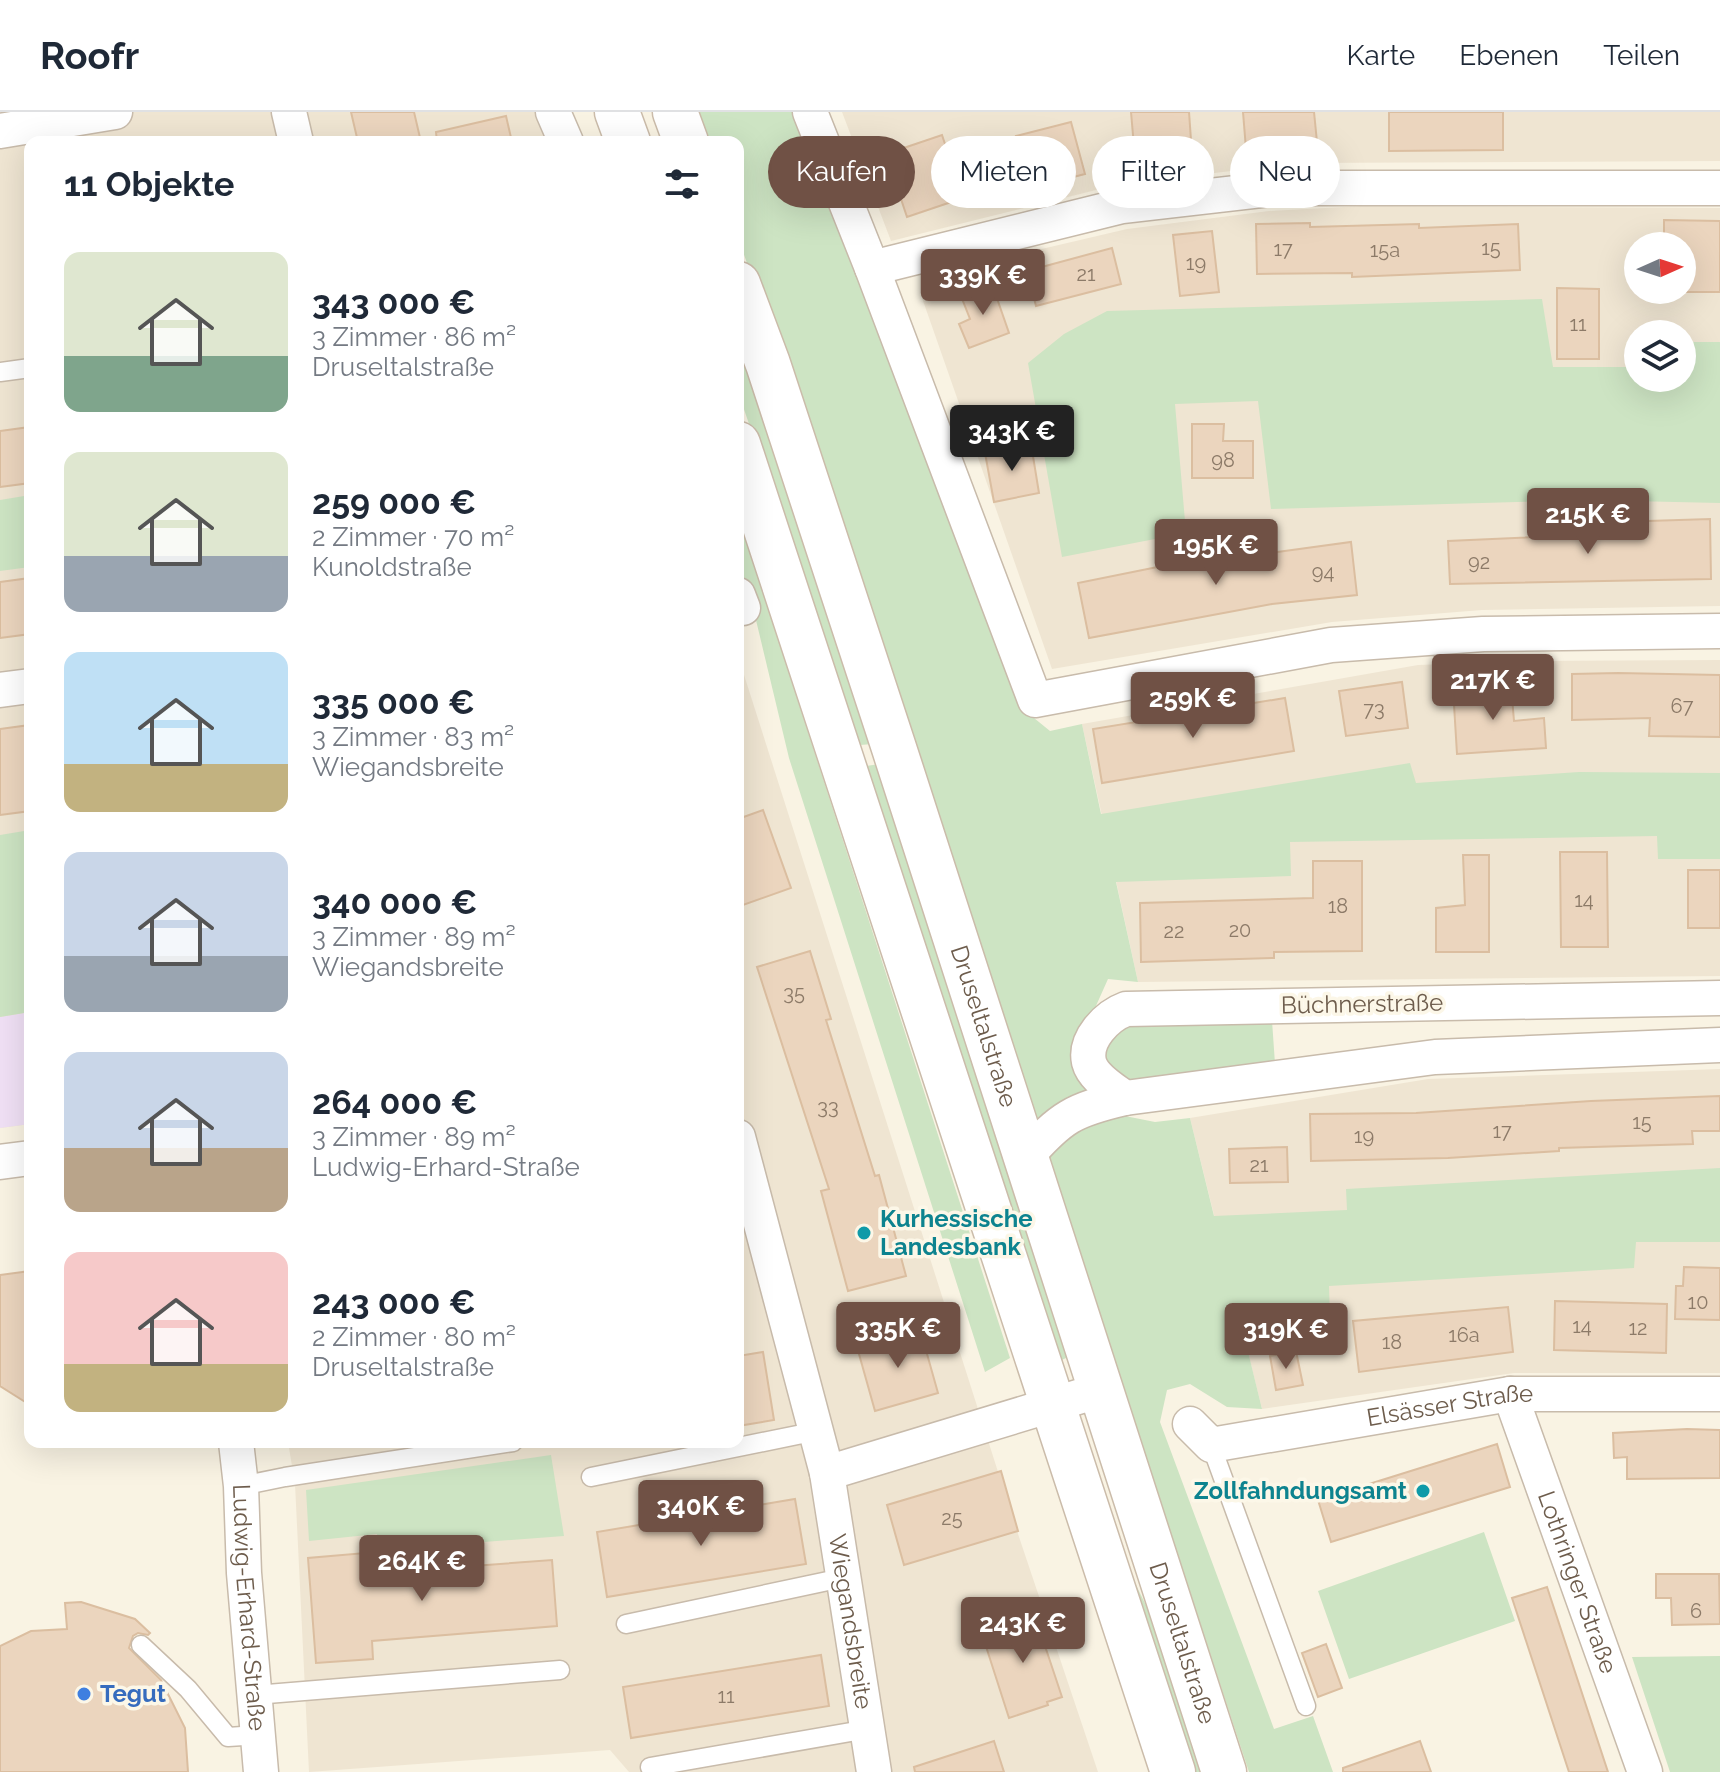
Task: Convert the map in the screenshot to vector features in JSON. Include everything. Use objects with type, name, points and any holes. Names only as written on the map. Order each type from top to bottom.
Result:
[{"type":"main road","points":[[617,112],[626,136]]},
{"type":"main road","points":[[675,112],[684,136]]},
{"type":"main road","name":"Druseltalstraße","points":[[744,301],[782,408],[1224,1772]]},
{"type":"main road","name":"Druseltalstraße","points":[[744,462],[1173,1772]]},
{"type":"street","points":[[0,131],[115,112]]},
{"type":"street","points":[[289,112],[295,136]]},
{"type":"street","points":[[553,112],[563,136]]},
{"type":"street","points":[[810,112],[1035,700],[1331,645],[1483,634],[1720,631]]},
{"type":"street","points":[[872,268],[1122,206],[1279,188],[1720,188]]},
{"type":"street","points":[[0,690],[24,687]]},
{"type":"street","name":"Büchnerstraße","points":[[1125,1098],[1097,1075],[1089,1063],[1090,1046],[1097,1031],[1113,1013],[1126,1009],[1720,998]]},
{"type":"street","points":[[1026,1157],[1054,1124],[1088,1106],[1125,1098],[1435,1057],[1720,1045]]},
{"type":"street","points":[[0,1162],[24,1159]]},
{"type":"street","name":"Wiegandsbreite","points":[[744,1159],[827,1473],[874,1772]]},
{"type":"street","points":[[827,1473],[1101,1390]]},
{"type":"street","name":"Elsässer Straße","points":[[1201,1435],[1510,1394],[1720,1394]]},
{"type":"street","name":"Lothringer Straße","points":[[1510,1394],[1645,1772]]},
{"type":"street","name":"Ludwig-Erhard-Straße","points":[[237,1448],[261,1772]]},
{"type":"lane","points":[[0,372],[24,369]]},
{"type":"lane","points":[[744,1446],[817,1431]]},
{"type":"lane","points":[[1201,1435],[1306,1706]]},
{"type":"lane","points":[[241,1486],[474,1448]]},
{"type":"lane","points":[[591,1477],[733,1448]]},
{"type":"lane","points":[[626,1624],[842,1578]]},
{"type":"lane","points":[[141,1645],[188,1689],[228,1737],[258,1735]]},
{"type":"lane","points":[[255,1695],[560,1670]]},
{"type":"lane","points":[[650,1767],[868,1729]]},
{"type":"shaded area","points":[[0,112],[536,112],[546,136],[24,136],[24,1125],[0,1128]]},
{"type":"shaded area","points":[[842,112],[1720,112],[1720,161],[1340,163],[1340,136],[1230,136],[1230,171],[1214,173],[1214,136],[1092,136],[1092,191],[1076,195],[1076,136],[931,136],[931,208],[1024,208],[891,241],[878,208],[915,208],[915,136],[851,136]]},
{"type":"shaded area","points":[[1362,206],[1720,208],[1720,606],[1482,610],[1332,622],[1052,669],[921,295],[978,264],[1127,229],[1269,211]]},
{"type":"shaded area","points":[[1720,660],[1720,976],[1138,982],[1082,724],[1418,665]]},
{"type":"shaded area","points":[[744,675],[1014,1522],[1098,1772],[629,1772],[610,1750],[309,1772],[295,1484],[289,1448],[744,1448]]},
{"type":"shaded area","points":[[24,1013],[24,1125],[0,1128],[0,1017]]},
{"type":"shaded area","points":[[1720,1069],[1720,1373],[1514,1373],[1262,1409],[1190,1118],[1428,1079]]},
{"type":"green space","points":[[693,112],[797,112],[806,136],[768,136],[768,208],[833,208],[1018,705],[1050,731],[1082,724],[1101,814],[1410,763],[1416,783],[1579,772],[1720,773],[1720,859],[1658,859],[1657,836],[1290,842],[1291,876],[1116,882],[1138,982],[1108,979],[1078,1046],[1120,1115],[1155,1122],[1190,1118],[1214,1216],[1347,1210],[1346,1189],[1720,1168],[1720,1242],[1636,1242],[1634,1268],[1329,1286],[1330,1318],[1242,1327],[1262,1409],[1227,1407],[1190,1384],[1167,1390],[1160,1422],[1274,1729],[1313,1716],[1333,1772],[1249,1772],[814,450],[744,255],[744,136],[701,136]]},
{"type":"green space","points":[[1542,299],[1553,367],[1624,367],[1624,392],[1696,392],[1696,342],[1720,342],[1720,503],[1586,500],[1271,509],[1258,401],[1175,404],[1186,533],[1062,557],[1028,363],[1064,334],[1107,311]]},
{"type":"green space","points":[[744,362],[776,449],[873,744],[860,745],[744,409]]},
{"type":"green space","points":[[24,496],[24,568],[0,571],[0,500]]},
{"type":"green space","points":[[744,534],[1010,1358],[985,1372],[789,758],[755,616],[744,584]]},
{"type":"green space","points":[[880,764],[1071,1356],[1059,1361],[866,766]]},
{"type":"green space","points":[[24,831],[24,1013],[0,1017],[0,835]]},
{"type":"green space","points":[[1271,1006],[1276,1078],[1125,1098],[1090,1046],[1113,1013]]},
{"type":"green space","points":[[551,1455],[564,1536],[378,1550],[377,1534],[309,1541],[306,1490]]},
{"type":"green space","points":[[1484,1532],[1515,1621],[1349,1679],[1318,1591]]},
{"type":"green space","points":[[1136,1585],[1164,1642],[1206,1772],[1190,1772],[1132,1586]]},
{"type":"green space","points":[[1720,1656],[1720,1772],[1670,1772],[1632,1657]]},
{"type":"building","points":[[351,112],[414,112],[420,136],[357,136]]},
{"type":"building","points":[[1131,112],[1189,112],[1191,136],[1133,136]]},
{"type":"building","points":[[1243,112],[1314,112],[1316,136],[1245,136]]},
{"type":"building","points":[[1389,112],[1503,112],[1503,150],[1389,151]]},
{"type":"building","points":[[506,116],[511,136],[436,136],[436,132]]},
{"type":"building","points":[[1071,122],[1075,136],[1016,136]]},
{"type":"building","points":[[931,139],[931,208],[934,208],[907,217],[904,208],[915,208],[915,144]]},
{"type":"building","points":[[1076,141],[1085,174],[1076,176]]},
{"type":"building","points":[[1664,220],[1720,221],[1720,292],[1696,292],[1696,232],[1664,232]]},
{"type":"building","points":[[1310,223],[1310,227],[1419,224],[1419,228],[1518,224],[1520,270],[1352,277],[1352,273],[1257,274],[1256,224]]},
{"type":"building","points":[[1212,231],[1219,292],[1180,296],[1173,235]]},
{"type":"building","points":[[1112,248],[1121,284],[1036,306],[1027,271]]},
{"type":"building","points":[[992,284],[1009,333],[969,348],[959,324],[970,319],[961,296]]},
{"type":"building","points":[[1557,288],[1599,289],[1599,359],[1557,359]]},
{"type":"building","points":[[1192,424],[1224,424],[1223,441],[1253,441],[1253,478],[1192,478]]},
{"type":"building","points":[[24,428],[24,484],[0,487],[0,431]]},
{"type":"building","points":[[1031,444],[1039,493],[994,502],[985,453]]},
{"type":"building","points":[[1710,519],[1711,579],[1450,584],[1448,541],[1648,532],[1648,521]]},
{"type":"building","points":[[1351,542],[1357,595],[1272,604],[1089,638],[1078,583],[1232,552],[1233,558]]},
{"type":"building","points":[[24,579],[24,635],[0,638],[0,582]]},
{"type":"building","points":[[1572,674],[1720,675],[1720,737],[1649,736],[1650,718],[1572,720]]},
{"type":"building","points":[[1402,682],[1408,728],[1346,736],[1339,691]]},
{"type":"building","points":[[1511,685],[1514,721],[1544,718],[1546,748],[1457,754],[1453,688]]},
{"type":"building","points":[[1285,698],[1294,751],[1102,783],[1093,729]]},
{"type":"building","points":[[24,726],[24,812],[0,815],[0,729]]},
{"type":"building","points":[[763,810],[791,888],[744,905],[744,817]]},
{"type":"building","points":[[1560,852],[1607,852],[1608,947],[1561,947]]},
{"type":"building","points":[[1463,855],[1489,855],[1489,952],[1436,952],[1436,908],[1465,905]]},
{"type":"building","points":[[1313,861],[1362,861],[1362,951],[1274,952],[1274,958],[1141,962],[1140,903],[1313,898]]},
{"type":"building","points":[[1688,870],[1720,870],[1720,928],[1688,928]]},
{"type":"building","points":[[810,951],[831,1019],[826,1020],[875,1176],[879,1175],[906,1276],[848,1291],[821,1191],[829,1189],[757,967]]},
{"type":"building","points":[[1720,1096],[1720,1131],[1692,1131],[1693,1144],[1559,1148],[1559,1151],[1448,1158],[1311,1161],[1310,1114],[1416,1113]]},
{"type":"building","points":[[1287,1147],[1288,1182],[1230,1183],[1229,1149]]},
{"type":"building","points":[[1684,1267],[1720,1268],[1720,1320],[1675,1319],[1676,1286],[1683,1286]]},
{"type":"building","points":[[24,1272],[24,1401],[0,1386],[0,1275]]},
{"type":"building","points":[[1555,1301],[1667,1304],[1666,1353],[1554,1350]]},
{"type":"building","points":[[1508,1307],[1513,1352],[1359,1372],[1353,1321]]},
{"type":"building","points":[[920,1329],[938,1393],[875,1411],[857,1347]]},
{"type":"building","points":[[1296,1351],[1303,1385],[1276,1390],[1270,1356]]},
{"type":"building","points":[[763,1352],[774,1420],[744,1425],[744,1355]]},
{"type":"building","points":[[1720,1430],[1720,1478],[1627,1479],[1627,1457],[1614,1458],[1613,1433]]},
{"type":"building","name":"Zollfahndungsamt","points":[[1497,1444],[1510,1487],[1331,1542],[1318,1500]]},
{"type":"building","points":[[1001,1471],[1018,1531],[904,1565],[887,1505]]},
{"type":"building","points":[[795,1499],[806,1564],[607,1597],[597,1532]]},
{"type":"building","points":[[365,1553],[366,1574],[552,1560],[557,1626],[372,1641],[373,1659],[316,1663],[308,1558]]},
{"type":"building","points":[[1656,1574],[1719,1574],[1720,1624],[1672,1625],[1671,1598],[1656,1598]]},
{"type":"building","points":[[1547,1587],[1608,1772],[1569,1772],[1512,1598]]},
{"type":"building","name":"Tegut","points":[[81,1602],[135,1619],[150,1633],[133,1636],[129,1648],[161,1680],[185,1728],[188,1772],[0,1772],[0,1646],[31,1631],[67,1629],[65,1603]]},
{"type":"building","points":[[1044,1614],[1053,1644],[1045,1646],[1062,1697],[1009,1718],[982,1634]]},
{"type":"building","points":[[1326,1644],[1342,1688],[1318,1697],[1302,1653]]},
{"type":"building","points":[[821,1655],[829,1706],[631,1738],[623,1687]]},
{"type":"building","points":[[994,1741],[1004,1772],[915,1772],[914,1767]]},
{"type":"building","points":[[1420,1741],[1431,1772],[1343,1772],[1343,1768]]},
{"type":"place","name":"Kurhessische Landesbank","points":[[864,1233]]},
{"type":"place","name":"Zollfahndungsamt","points":[[1423,1491]]},
{"type":"place","name":"Tegut","points":[[84,1694]]}]
